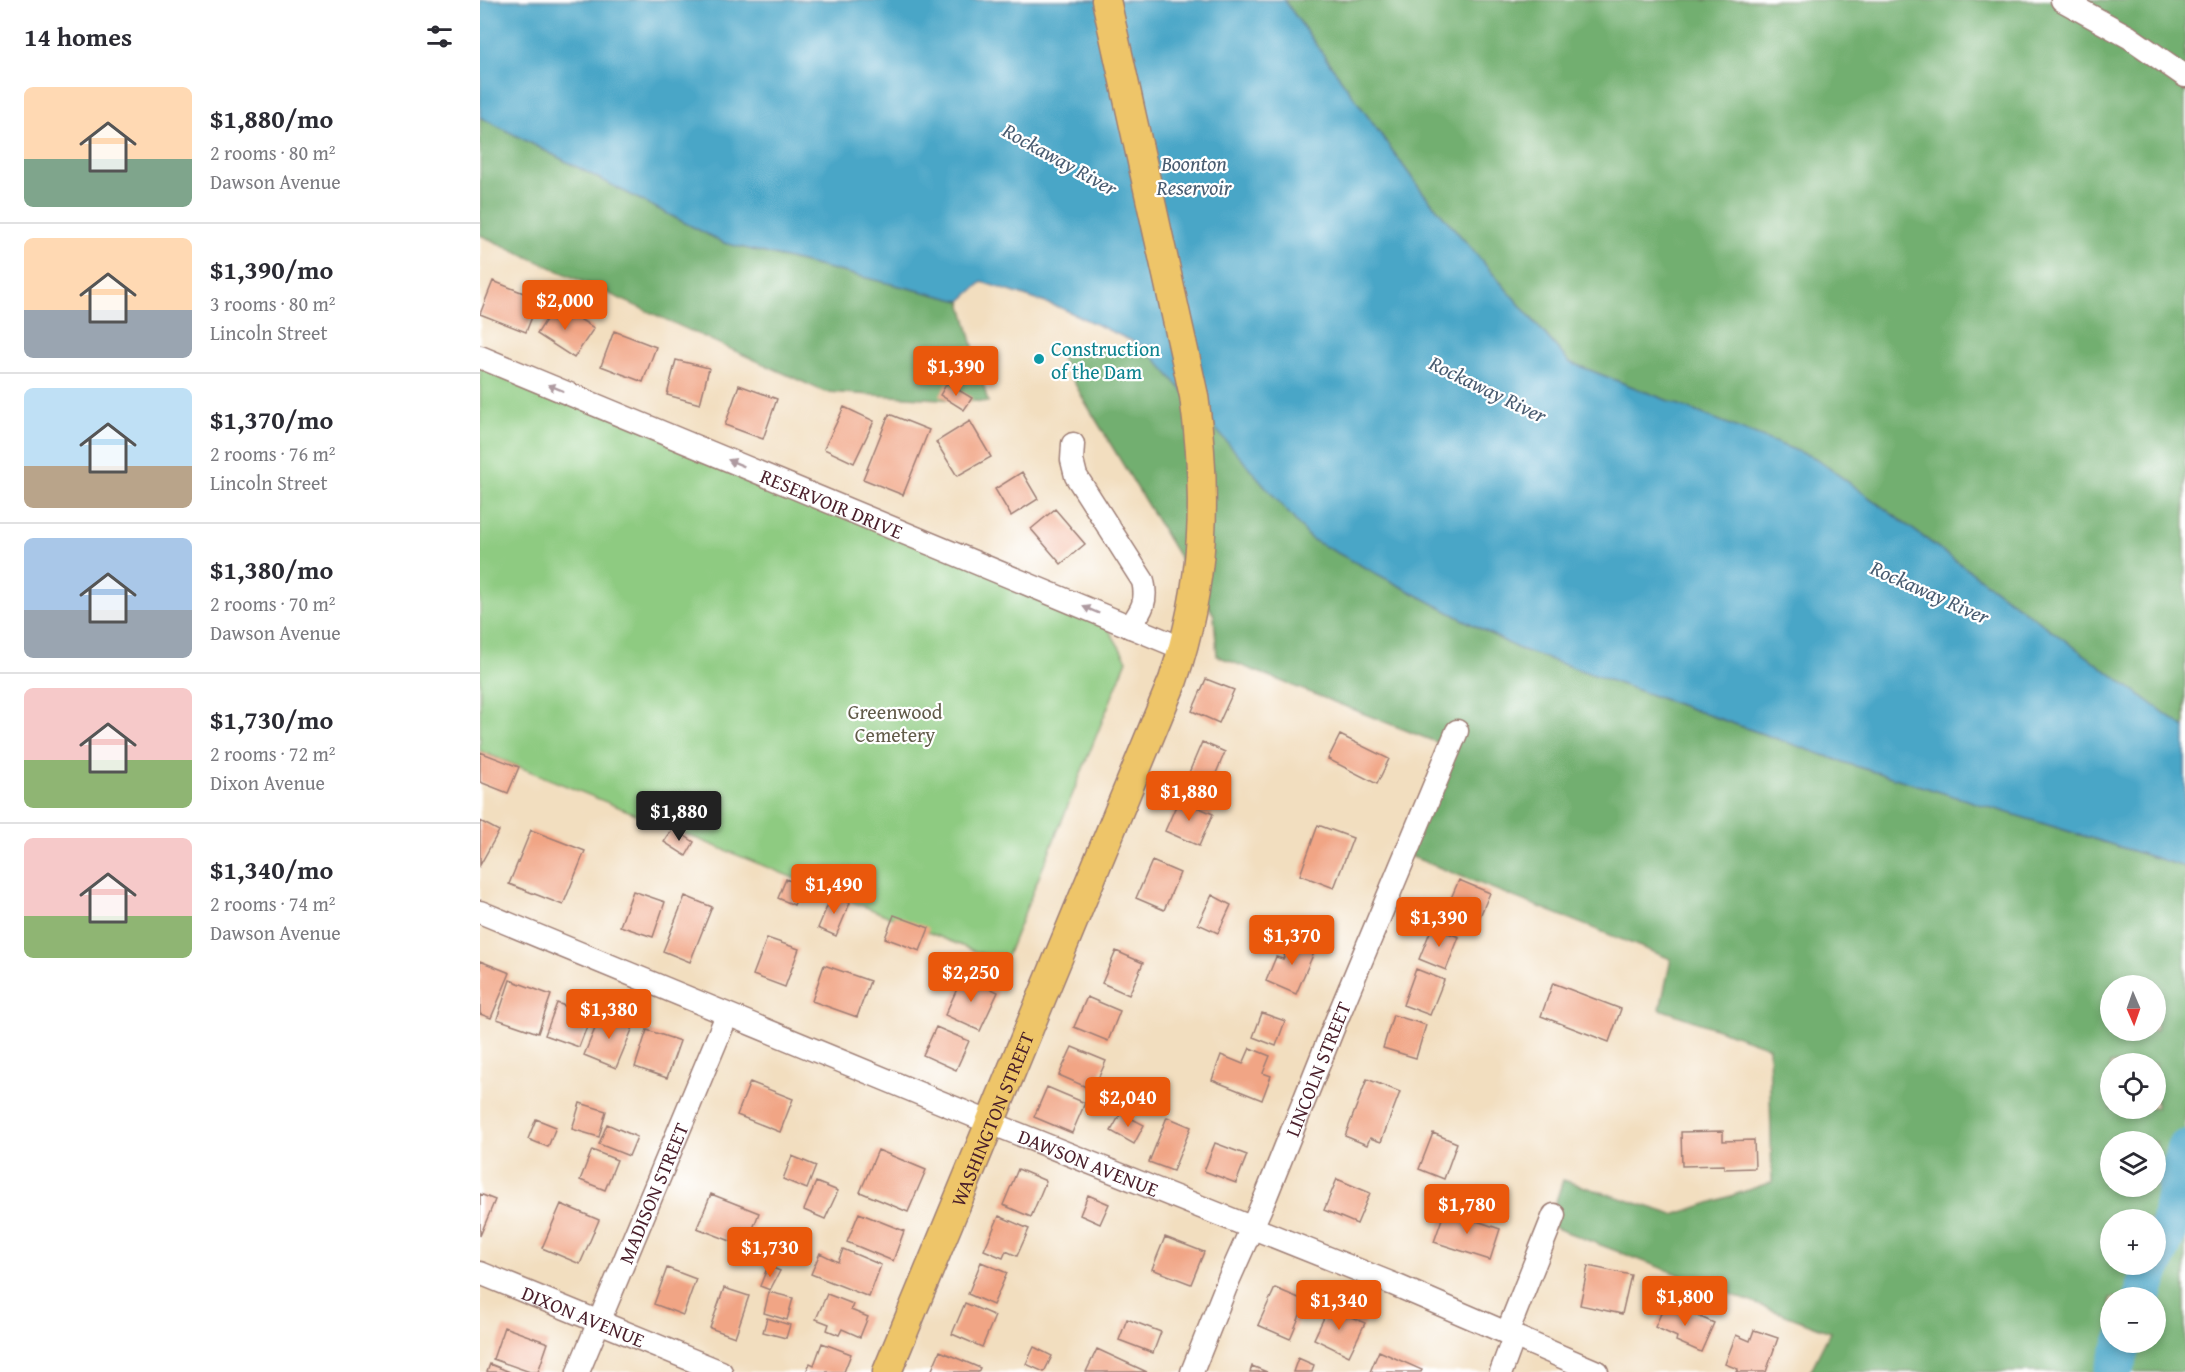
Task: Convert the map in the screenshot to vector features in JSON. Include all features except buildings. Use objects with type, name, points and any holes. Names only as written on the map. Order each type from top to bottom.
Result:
[{"type":"main road","name":"WASHINGTON STREET","points":[[887,1372],[1173,680],[1184,649],[1196,594],[1203,529],[1203,496],[1201,449],[1194,396],[1106,0]]},
{"type":"street","points":[[2062,0],[2129,37],[2185,76]]},
{"type":"street","name":"RESERVOIR DRIVE","points":[[480,357],[1184,649]]},
{"type":"street","points":[[1073,444],[1072,460],[1076,476],[1143,581],[1147,595],[1141,611],[1130,627]]},
{"type":"street","name":"LINCOLN STREET","points":[[1192,1372],[1229,1278],[1252,1228],[1458,731]]},
{"type":"street","name":"DAWSON AVENUE","points":[[480,912],[991,1123],[1393,1284],[1597,1372]]},
{"type":"street","name":"MADISON STREET","points":[[578,1372],[727,1015]]},
{"type":"street","points":[[1501,1372],[1510,1335],[1554,1215]]},
{"type":"street","name":"DIXON AVENUE","points":[[480,1273],[721,1372]]},
{"type":"green space","points":[[1284,0],[2185,0],[2185,728],[1815,458],[1569,362],[1420,189]]},
{"type":"green space","points":[[480,117],[724,243],[961,301],[988,402],[825,392],[480,235]]},
{"type":"green space","points":[[1145,347],[1311,539],[1517,648],[1849,764],[2185,867],[2185,1372],[1810,1372],[1830,1332],[1548,1225],[1563,1180],[1674,1215],[1772,1182],[1769,1047],[1660,1009],[1671,959],[1405,854],[1446,746],[1217,656],[1214,615],[1084,400],[1057,351]]},
{"type":"green space","name":"Greenwood Cemetery","points":[[480,360],[1096,608],[1127,660],[1004,963],[480,751]]},
{"type":"water","name":"Boonton Reservoir","points":[[480,0],[1284,0],[1420,189],[1569,362],[1815,458],[2185,728],[2185,867],[1849,764],[1517,648],[1311,539],[1145,347],[1061,308],[982,282],[961,301],[724,243],[480,117]]},
{"type":"waterway","name":"Rockaway River","points":[[2166,1235],[2185,1149]]},
{"type":"waterway","name":"Rockaway River","points":[[2146,1287],[2150,1275]]},
{"type":"waterway","name":"Rockaway River","points":[[2113,1372],[2120,1353]]},
{"type":"place","name":"Construction of the Dam","points":[[1039,359]]}]
